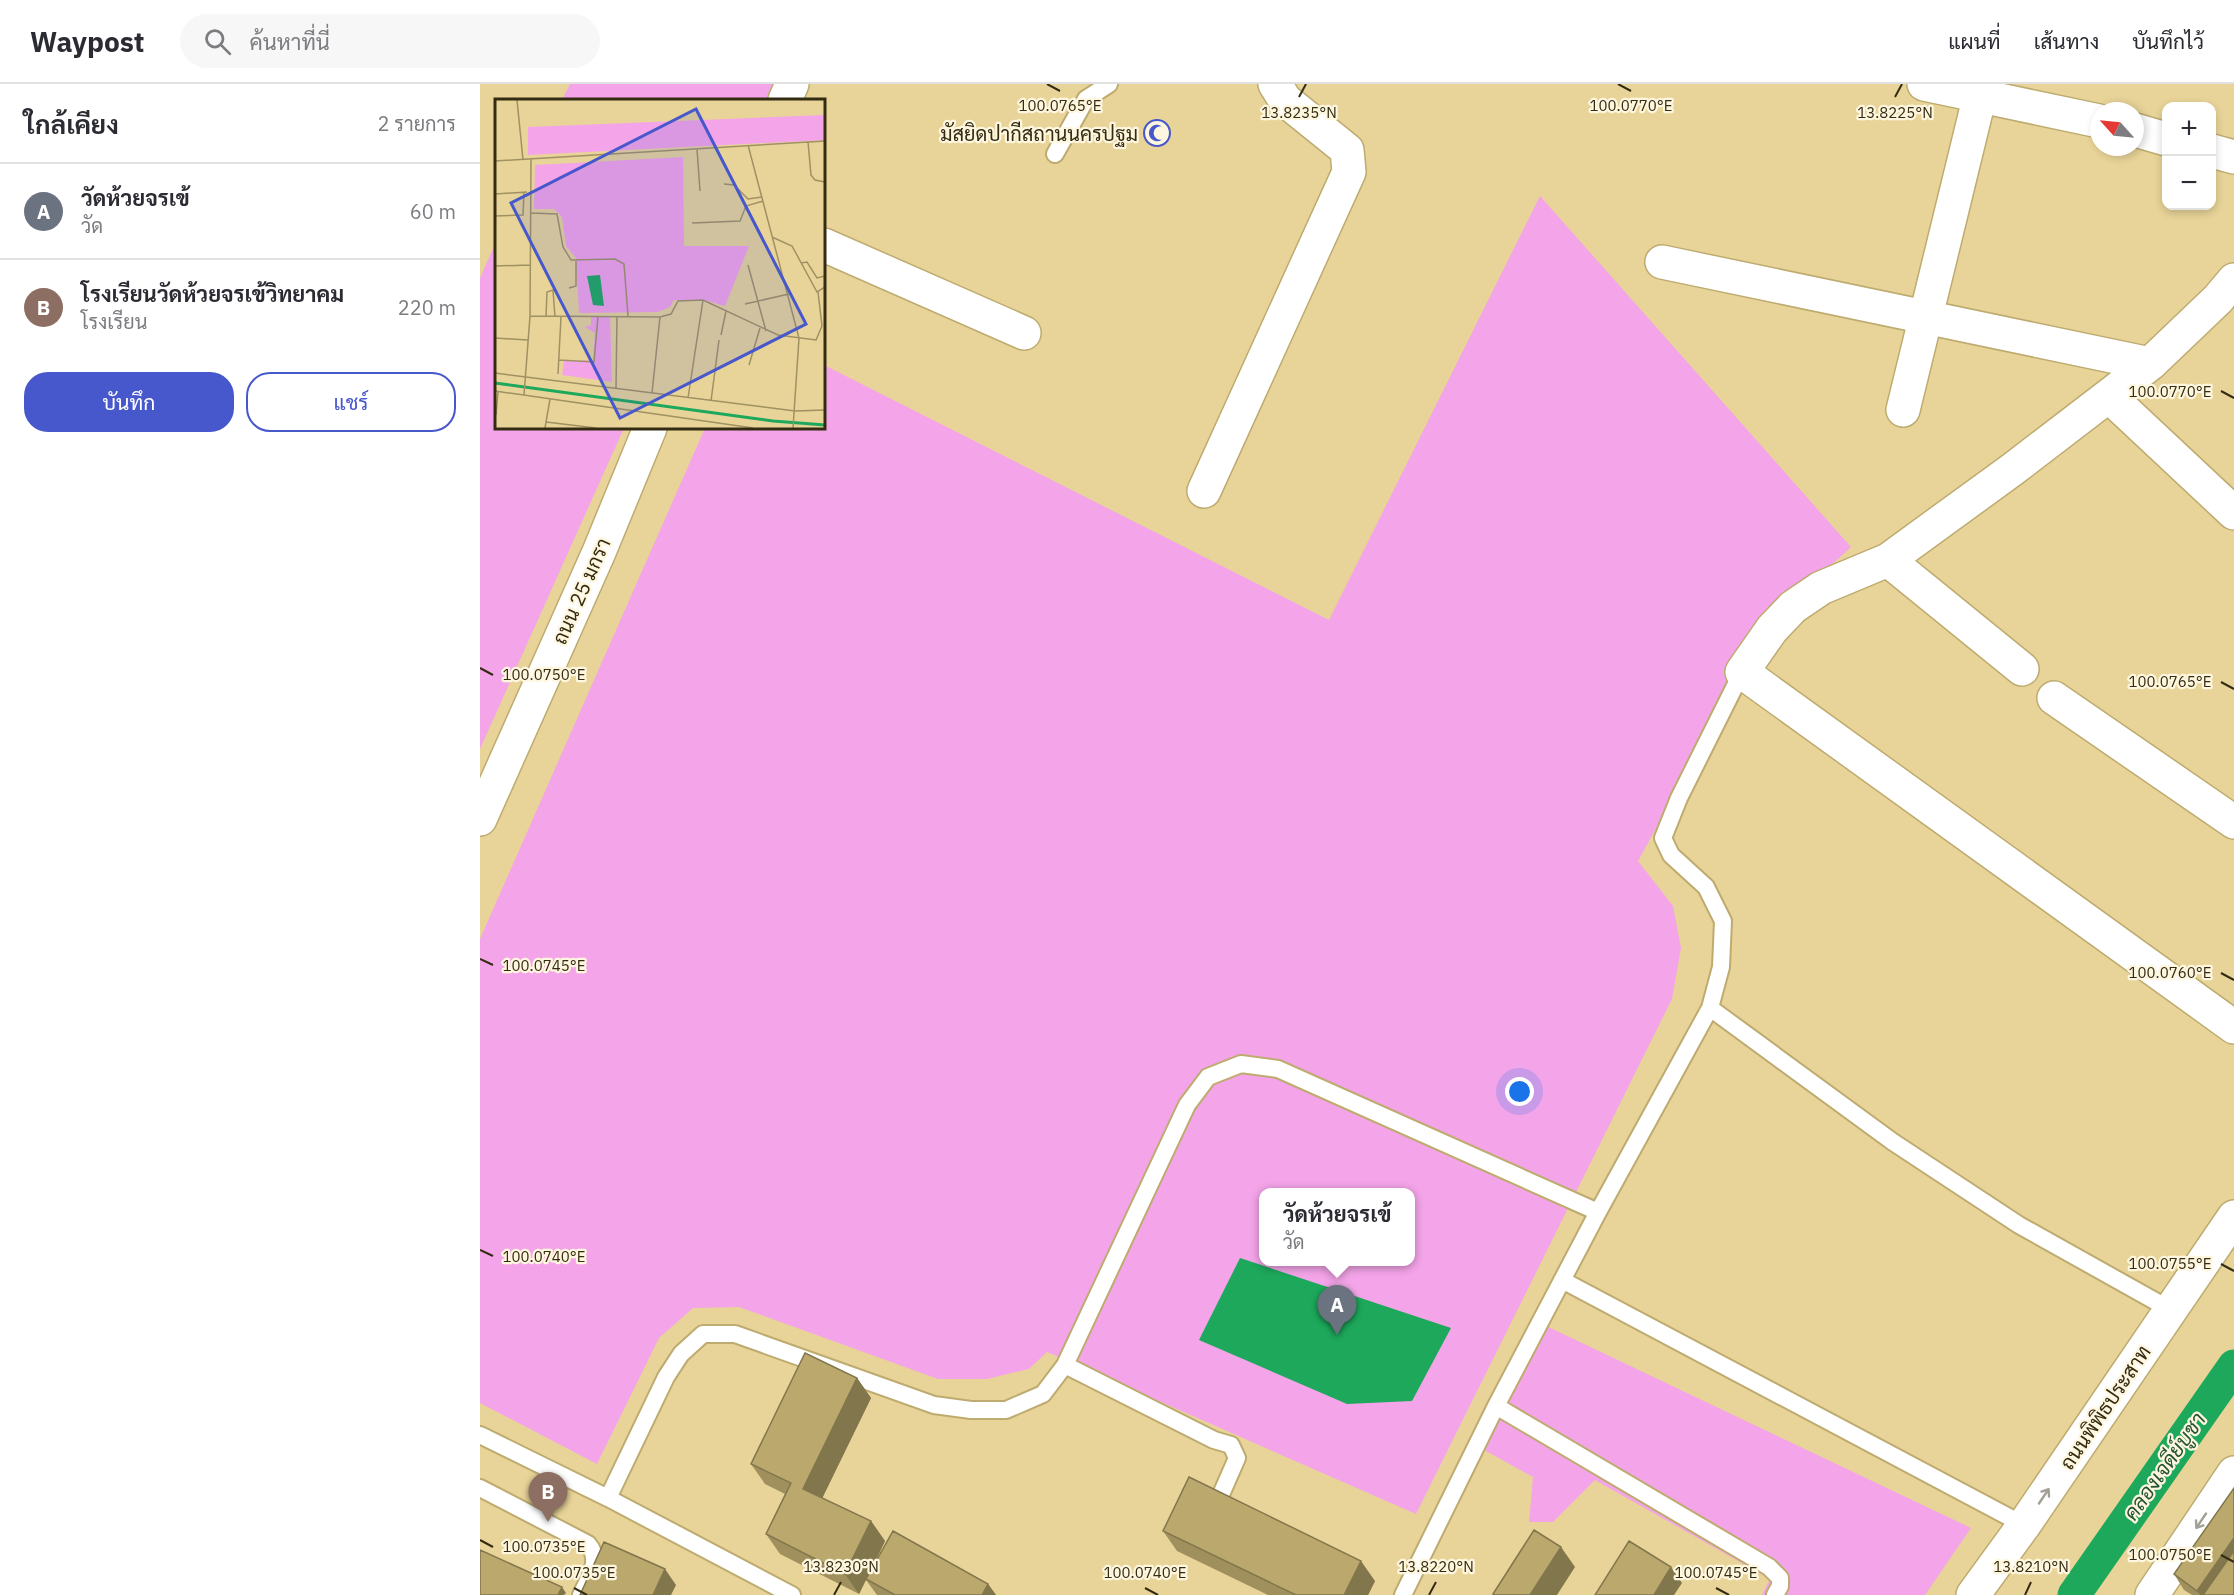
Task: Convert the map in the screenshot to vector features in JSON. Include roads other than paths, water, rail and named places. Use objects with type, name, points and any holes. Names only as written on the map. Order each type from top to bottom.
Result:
[{"type":"street","points":[[785,99],[792,84]]},
{"type":"street","points":[[1204,491],[1349,171],[1347,150],[1286,100],[1275,84]]},
{"type":"street","points":[[1924,84],[2090,119]]},
{"type":"street","points":[[1903,410],[1980,95]]},
{"type":"street","points":[[2144,133],[2162,138]]},
{"type":"street","points":[[2216,152],[2234,157]]},
{"type":"street","points":[[825,245],[1024,333]]},
{"type":"street","points":[[1662,262],[2150,364]]},
{"type":"street","points":[[2234,280],[2218,299],[2150,364],[2013,469],[1888,560],[1821,588],[1793,607],[1772,629],[1742,672],[2234,1026]]},
{"type":"street","points":[[2109,396],[2234,513]]},
{"type":"street","name":"ถนน 25 มกรา","points":[[480,819],[599,552],[650,429]]},
{"type":"street","points":[[1888,560],[2022,669]]},
{"type":"street","points":[[2054,698],[2234,822]]},
{"type":"street","name":"ถนนพิพิธประสาท","points":[[1973,1595],[2024,1525],[2234,1217]]},
{"type":"street","points":[[2152,1595],[2234,1473]]},
{"type":"lane","points":[[1055,154],[1086,99],[1109,84]]},
{"type":"lane","points":[[1403,1595],[1496,1406],[1598,1212],[1710,1008],[1721,967],[1723,921],[1706,887],[1671,855],[1663,838],[1679,798],[1742,672]]},
{"type":"lane","points":[[1710,1008],[1893,1142],[2019,1225],[2171,1310]]},
{"type":"lane","points":[[608,1498],[666,1377],[681,1354],[703,1334],[735,1334],[934,1405],[971,1410],[1006,1410],[1043,1394],[1065,1365],[1187,1105],[1208,1077],[1241,1064],[1278,1069],[1598,1212]]},
{"type":"lane","points":[[1563,1280],[2024,1525]]},
{"type":"lane","points":[[1065,1365],[1214,1440],[1231,1445],[1237,1458],[1219,1499]]},
{"type":"lane","points":[[1496,1406],[1769,1566],[1780,1578],[1780,1586],[1774,1595]]},
{"type":"lane","points":[[480,1435],[608,1498],[792,1595]]},
{"type":"lane","points":[[480,1488],[588,1544],[594,1551],[596,1560],[581,1595]]},
{"type":"waterway","name":"คลองเจดีย์บูชา","points":[[2074,1595],[2234,1366]]},
{"type":"place","name":"มัสยิดปากีสถานนครปฐม","points":[[1157,133]]},
{"type":"place","name":"วัดห้วยจรเข้","points":[[1337,1335]]},
{"type":"place","name":"โรงเรียนวัดห้วยจรเข้วิทยาคม","points":[[548,1522]]}]
